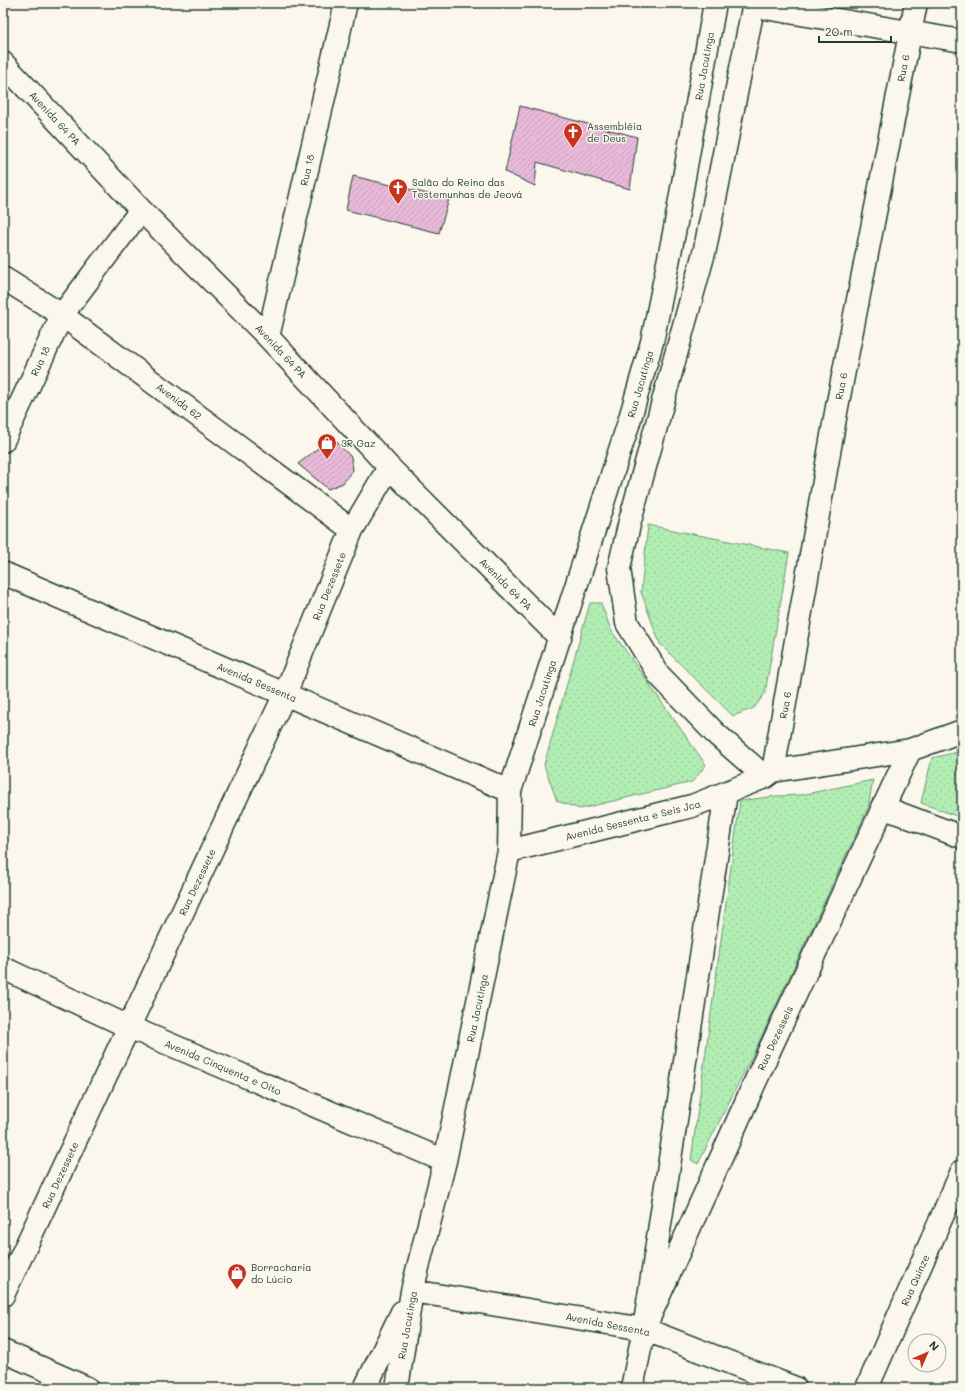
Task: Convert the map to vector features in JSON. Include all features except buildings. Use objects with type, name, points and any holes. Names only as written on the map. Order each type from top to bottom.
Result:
[{"type":"street","name":"Rua 18","points":[[268,337],[346,3]]},
{"type":"street","name":"Rua Jacutinga","points":[[397,1388],[412,1291],[445,1161],[509,851],[510,791],[628,425],[652,342],[675,228],[715,3]]},
{"type":"street","name":"Rua 6","points":[[769,774],[837,407],[916,3]]},
{"type":"street","points":[[769,774],[715,733],[660,675],[627,623],[619,568],[630,521],[705,249],[754,5],[910,34],[962,42]]},
{"type":"street","name":"Avenida 64 PA","points":[[3,63],[141,210],[268,337],[389,467],[560,638]]},
{"type":"street","name":"Rua 18","points":[[3,441],[62,315],[141,210]]},
{"type":"street","name":"Avenida 62","points":[[3,278],[62,315],[352,530]]},
{"type":"street","name":"Rua Dezessete","points":[[3,1296],[285,694],[352,530],[389,467]]},
{"type":"street","name":"Avenida Sessenta","points":[[3,573],[510,791]]},
{"type":"street","name":"Avenida Sessenta e Seis Jca","points":[[509,851],[692,806],[769,774],[910,750],[962,731]]},
{"type":"street","name":"Rua Dezesseis","points":[[644,1329],[770,1049],[910,750]]},
{"type":"street","name":"Rua Dezesseis","points":[[632,1388],[644,1329],[726,792]]},
{"type":"street","points":[[882,807],[962,837]]},
{"type":"street","name":"Avenida Cinquenta e Oito","points":[[3,968],[129,1027],[445,1161]]},
{"type":"street","name":"Rua Quinze","points":[[867,1388],[962,1171]]},
{"type":"street","points":[[365,1388],[412,1291]]},
{"type":"street","name":"Avenida Sessenta","points":[[412,1291],[644,1329],[795,1388]]},
{"type":"street","points":[[3,1351],[87,1388]]},
{"type":"green space","points":[[648,525],[789,553],[765,693],[754,708],[733,716],[660,644],[641,592]]},
{"type":"green space","points":[[590,603],[601,603],[611,630],[706,765],[692,782],[580,809],[557,801],[544,765]]},
{"type":"green space","points":[[962,751],[962,818],[921,803],[932,758]]},
{"type":"green space","points":[[873,780],[868,808],[759,1042],[698,1164],[691,1160],[740,801],[776,796],[801,795]]},
{"type":"place","name":"Assembléia de Deus","points":[[573,149]]},
{"type":"place","name":"Salão do Reino das Testemunhas de Jeová","points":[[398,205]]},
{"type":"place","name":"3R Gaz","points":[[327,460]]},
{"type":"place","name":"Borracharia do Lúcio","points":[[237,1290]]}]
